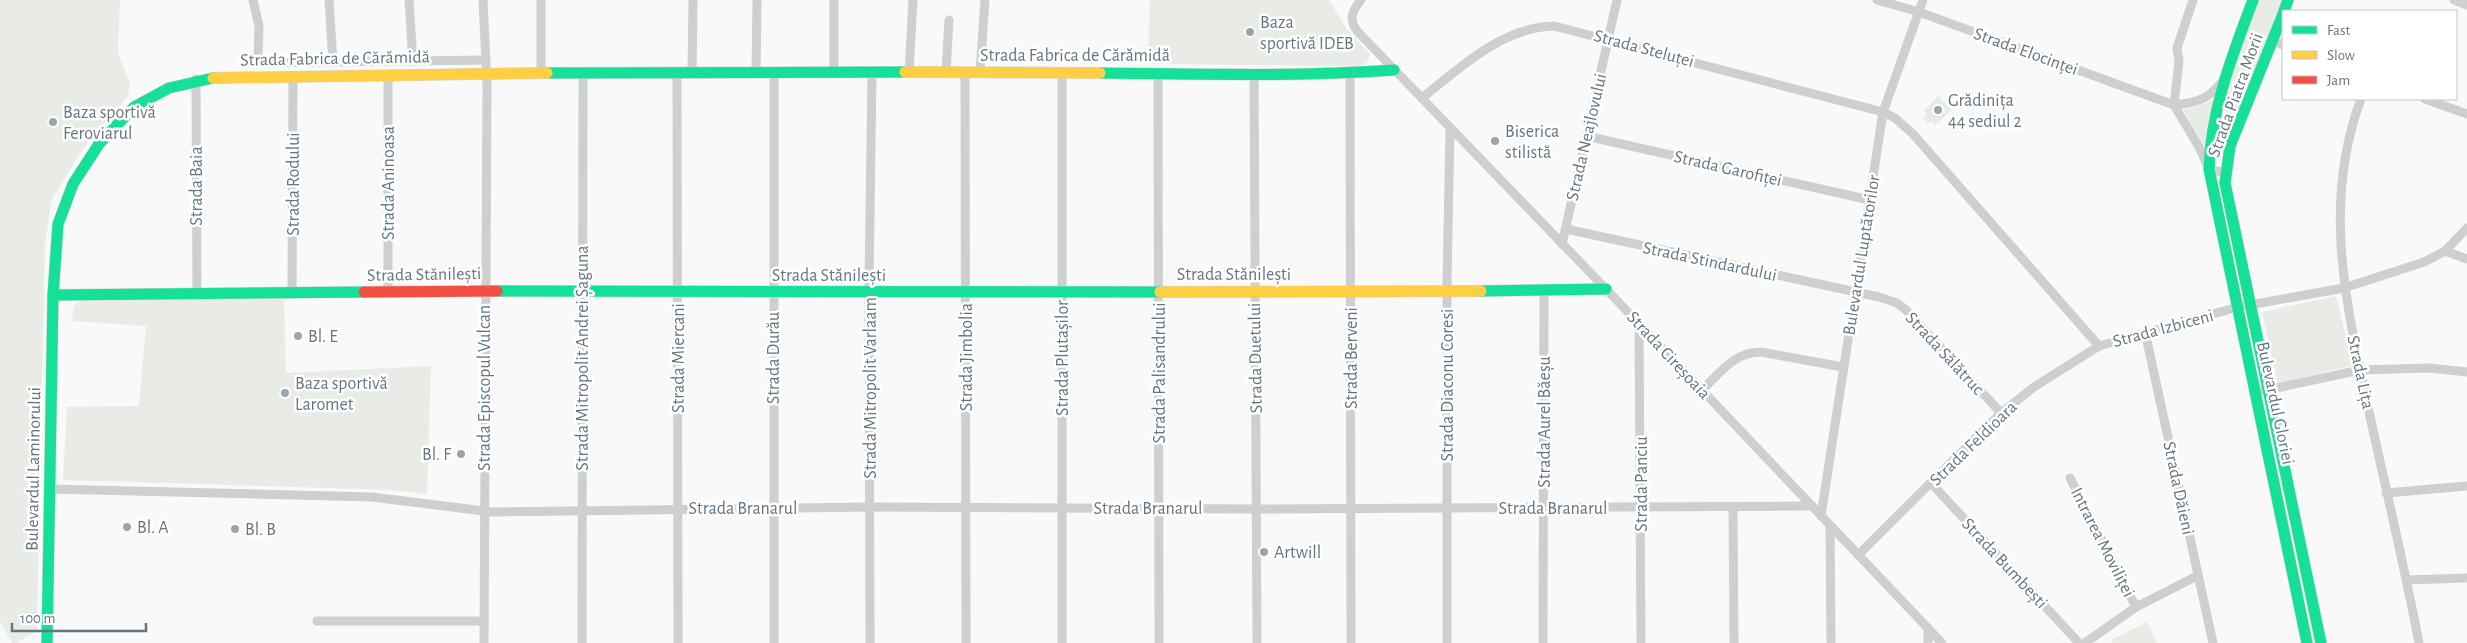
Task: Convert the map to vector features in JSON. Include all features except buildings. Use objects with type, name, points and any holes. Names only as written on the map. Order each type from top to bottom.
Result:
[{"type":"street","name":"Strada Fabrica de Cărămidă","points":[[253,0],[259,26],[259,61],[486,60]]},
{"type":"street","points":[[329,0],[333,62]]},
{"type":"street","points":[[409,0],[413,61]]},
{"type":"street","name":"Strada Episcopul Vulcan","points":[[483,0],[486,60],[484,643]]},
{"type":"street","points":[[541,0],[541,73]]},
{"type":"street","points":[[692,73],[693,0]]},
{"type":"street","points":[[756,73],[757,0]]},
{"type":"street","points":[[834,0],[834,68]]},
{"type":"street","points":[[909,72],[913,0]]},
{"type":"street","points":[[980,72],[984,0]]},
{"type":"street","points":[[1361,0],[1352,14],[1352,25],[1394,70]]},
{"type":"street","name":"Strada Neajlovului","points":[[1562,244],[1617,0]]},
{"type":"street","name":"Strada Elocinței","points":[[1877,0],[1918,12],[2174,105]]},
{"type":"street","name":"Bulevardul Luptătorilor","points":[[1821,516],[1883,112],[1923,0]]},
{"type":"street","points":[[2193,0],[2177,48],[2179,61],[2174,105],[2201,101],[2215,91],[2222,81]]},
{"type":"street","name":"Strada Piatra Morii","points":[[2209,169],[2211,126],[2222,81],[2253,0]]},
{"type":"street","points":[[2454,0],[2467,5]]},
{"type":"street","points":[[946,72],[949,20]]},
{"type":"street","name":"Strada Piatra Morii","points":[[2209,169],[2225,173],[2230,146],[2278,43],[2282,23]]},
{"type":"street","name":"Strada Steluței","points":[[1422,98],[1484,50],[1511,36],[1530,29],[1554,26],[1883,112]]},
{"type":"street","name":"Strada Fabrica de Cărămidă","points":[[53,295],[58,224],[63,205],[85,163],[115,125],[134,108],[162,90],[196,79],[388,74],[774,73],[834,68],[872,72],[1254,74],[1350,73],[1394,70]]},
{"type":"street","name":"Strada Cireșoaia","points":[[1394,70],[1606,289],[1942,643]]},
{"type":"street","name":"Strada Mitropolit Varlaam","points":[[870,643],[872,72]]},
{"type":"street","name":"Strada Jimbolia","points":[[965,72],[966,643]]},
{"type":"street","name":"Strada Mitropolit Andrei Șaguna","points":[[582,643],[581,291],[583,73]]},
{"type":"street","name":"Strada Miercani","points":[[677,73],[678,643]]},
{"type":"street","name":"Strada Durău","points":[[774,73],[774,643]]},
{"type":"street","name":"Strada Plutașilor","points":[[1062,73],[1062,643]]},
{"type":"street","name":"Strada Palisandrului","points":[[1158,73],[1159,643]]},
{"type":"street","name":"Strada Berveni","points":[[1350,73],[1351,643]]},
{"type":"street","name":"Strada Aninoasa","points":[[388,74],[388,292]]},
{"type":"street","name":"Strada Duetului","points":[[1254,74],[1256,643]]},
{"type":"street","name":"Strada Rodului","points":[[292,293],[293,76]]},
{"type":"street","name":"Strada Baia","points":[[196,79],[197,294]]},
{"type":"street","name":"Strada Lița","points":[[2361,100],[2352,127],[2342,177],[2339,212],[2344,288],[2386,493],[2408,580],[2420,643]]},
{"type":"street","points":[[2428,100],[2467,114]]},
{"type":"street","name":"Strada Piatra Morii","points":[[2174,105],[2199,147],[2209,169]]},
{"type":"street","name":"Strada Izbiceni","points":[[1883,112],[1895,118],[1913,134],[2099,346],[2238,307],[2344,288],[2424,262],[2445,251],[2467,228]]},
{"type":"street","name":"Strada Diaconu Coresi","points":[[1447,643],[1447,292],[1450,128]]},
{"type":"street","name":"Strada Garofiței","points":[[1586,136],[1870,200]]},
{"type":"street","name":"Bulevardul Gloriei","points":[[2209,169],[2238,307],[2261,391],[2321,643]]},
{"type":"street","name":"Bulevardul Gloriei","points":[[2225,173],[2226,191],[2250,305],[2261,391],[2307,643]]},
{"type":"street","name":"Strada Stindardului","points":[[1566,229],[1855,292]]},
{"type":"street","points":[[2445,251],[2467,259]]},
{"type":"street","name":"Strada Stănilești","points":[[53,295],[484,291],[1447,292],[1606,289]]},
{"type":"street","name":"Strada Aurel Băeșu","points":[[1543,643],[1544,290]]},
{"type":"street","name":"Strada Sălătruc","points":[[1855,292],[1888,300],[1906,310],[2002,413]]},
{"type":"street","name":"Bulevardul Laminorului","points":[[47,643],[53,295]]},
{"type":"street","name":"Strada Panciu","points":[[1639,324],[1641,643]]},
{"type":"street","name":"Strada Dăieni","points":[[2145,332],[2213,643]]},
{"type":"street","name":"Strada Feldioara","points":[[1858,554],[2002,413],[2034,387],[2099,346]]},
{"type":"street","points":[[1702,390],[1737,357],[1750,352],[1761,352],[1843,366]]},
{"type":"street","points":[[2261,391],[2360,370],[2429,368],[2467,372]]},
{"type":"street","name":"Intrarea Moviliței","points":[[2070,478],[2136,607]]},
{"type":"street","name":"Strada Bumbești","points":[[1931,484],[2079,643]]},
{"type":"street","points":[[2386,493],[2467,486]]},
{"type":"street","name":"Strada Branarul","points":[[50,489],[372,497],[483,512],[582,509],[870,507],[1257,509],[1812,506]]},
{"type":"street","points":[[1733,507],[1734,643]]},
{"type":"street","points":[[1830,526],[1831,643]]},
{"type":"street","points":[[2085,643],[2136,607],[2197,576]]},
{"type":"street","points":[[2408,580],[2467,578]]},
{"type":"street","points":[[317,621],[484,621]]},
{"type":"street","points":[[1928,629],[1928,643]]},
{"type":"shaded area","points":[[0,0],[120,0],[118,52],[130,85],[128,96],[83,149],[52,199],[45,243],[37,631],[16,643],[12,643],[0,621]]},
{"type":"shaded area","name":"Baza sportivă IDEB","points":[[1150,0],[1329,0],[1346,28],[1370,54],[1367,62],[1359,66],[1148,64]]},
{"type":"shaded area","points":[[2258,0],[2285,0],[2225,147],[2221,144],[2233,114],[2221,109],[2224,92]]},
{"type":"shaded area","name":"Grădinița 44 sediul 2","points":[[1938,96],[1952,110],[1935,125],[1931,121],[1928,124],[1923,118],[1927,115],[1924,111]]},
{"type":"shaded area","points":[[2216,96],[2206,149],[2183,110],[2207,103]]},
{"type":"shaded area","points":[[2336,296],[2353,365],[2278,384],[2262,312]]},
{"type":"shaded area","name":"Baza sportivă Laromet","points":[[82,300],[284,300],[286,373],[431,366],[427,494],[392,490],[63,480],[67,407],[139,406],[146,326],[72,321],[74,306]]},
{"type":"shaded area","points":[[2147,622],[2157,643],[2113,643],[2111,640]]},
{"type":"traffic: fast","points":[[2253,0],[2230,62],[2218,104],[2209,169],[2307,643]]},
{"type":"traffic: fast","points":[[2284,10],[2288,0]]},
{"type":"traffic: fast","points":[[2282,16],[2230,146],[2225,183],[2321,643]]},
{"type":"traffic: fast","points":[[1100,73],[1284,74],[1394,70]]},
{"type":"traffic: fast","points":[[547,73],[905,72]]},
{"type":"traffic: fast","points":[[47,643],[53,295],[58,224],[73,184],[99,144],[134,107],[169,88],[213,78]]},
{"type":"traffic: fast","points":[[1481,291],[1606,289]]},
{"type":"traffic: fast","points":[[497,291],[1160,292]]},
{"type":"traffic: fast","points":[[53,295],[364,292]]},
{"type":"traffic: slow","points":[[905,72],[1100,73]]},
{"type":"traffic: slow","points":[[213,78],[547,73]]},
{"type":"traffic: slow","points":[[1160,292],[1481,291]]},
{"type":"traffic: jam","points":[[364,292],[497,291]]},
{"type":"place","name":"Baza sportivă IDEB","points":[[1250,32]]},
{"type":"place","name":"Grădinița 44 sediul 2","points":[[1938,110]]},
{"type":"place","name":"Baza sportivă Feroviarul","points":[[53,122]]},
{"type":"place","name":"Biserica stilistă","points":[[1495,141]]},
{"type":"place","name":"Bl. E","points":[[298,336]]},
{"type":"place","name":"Baza sportivă Laromet","points":[[285,393]]},
{"type":"place","name":"Bl. F","points":[[461,454]]},
{"type":"place","name":"Bl. A","points":[[127,527]]},
{"type":"place","name":"Bl. B","points":[[235,529]]},
{"type":"place","name":"Artwill","points":[[1264,552]]}]
